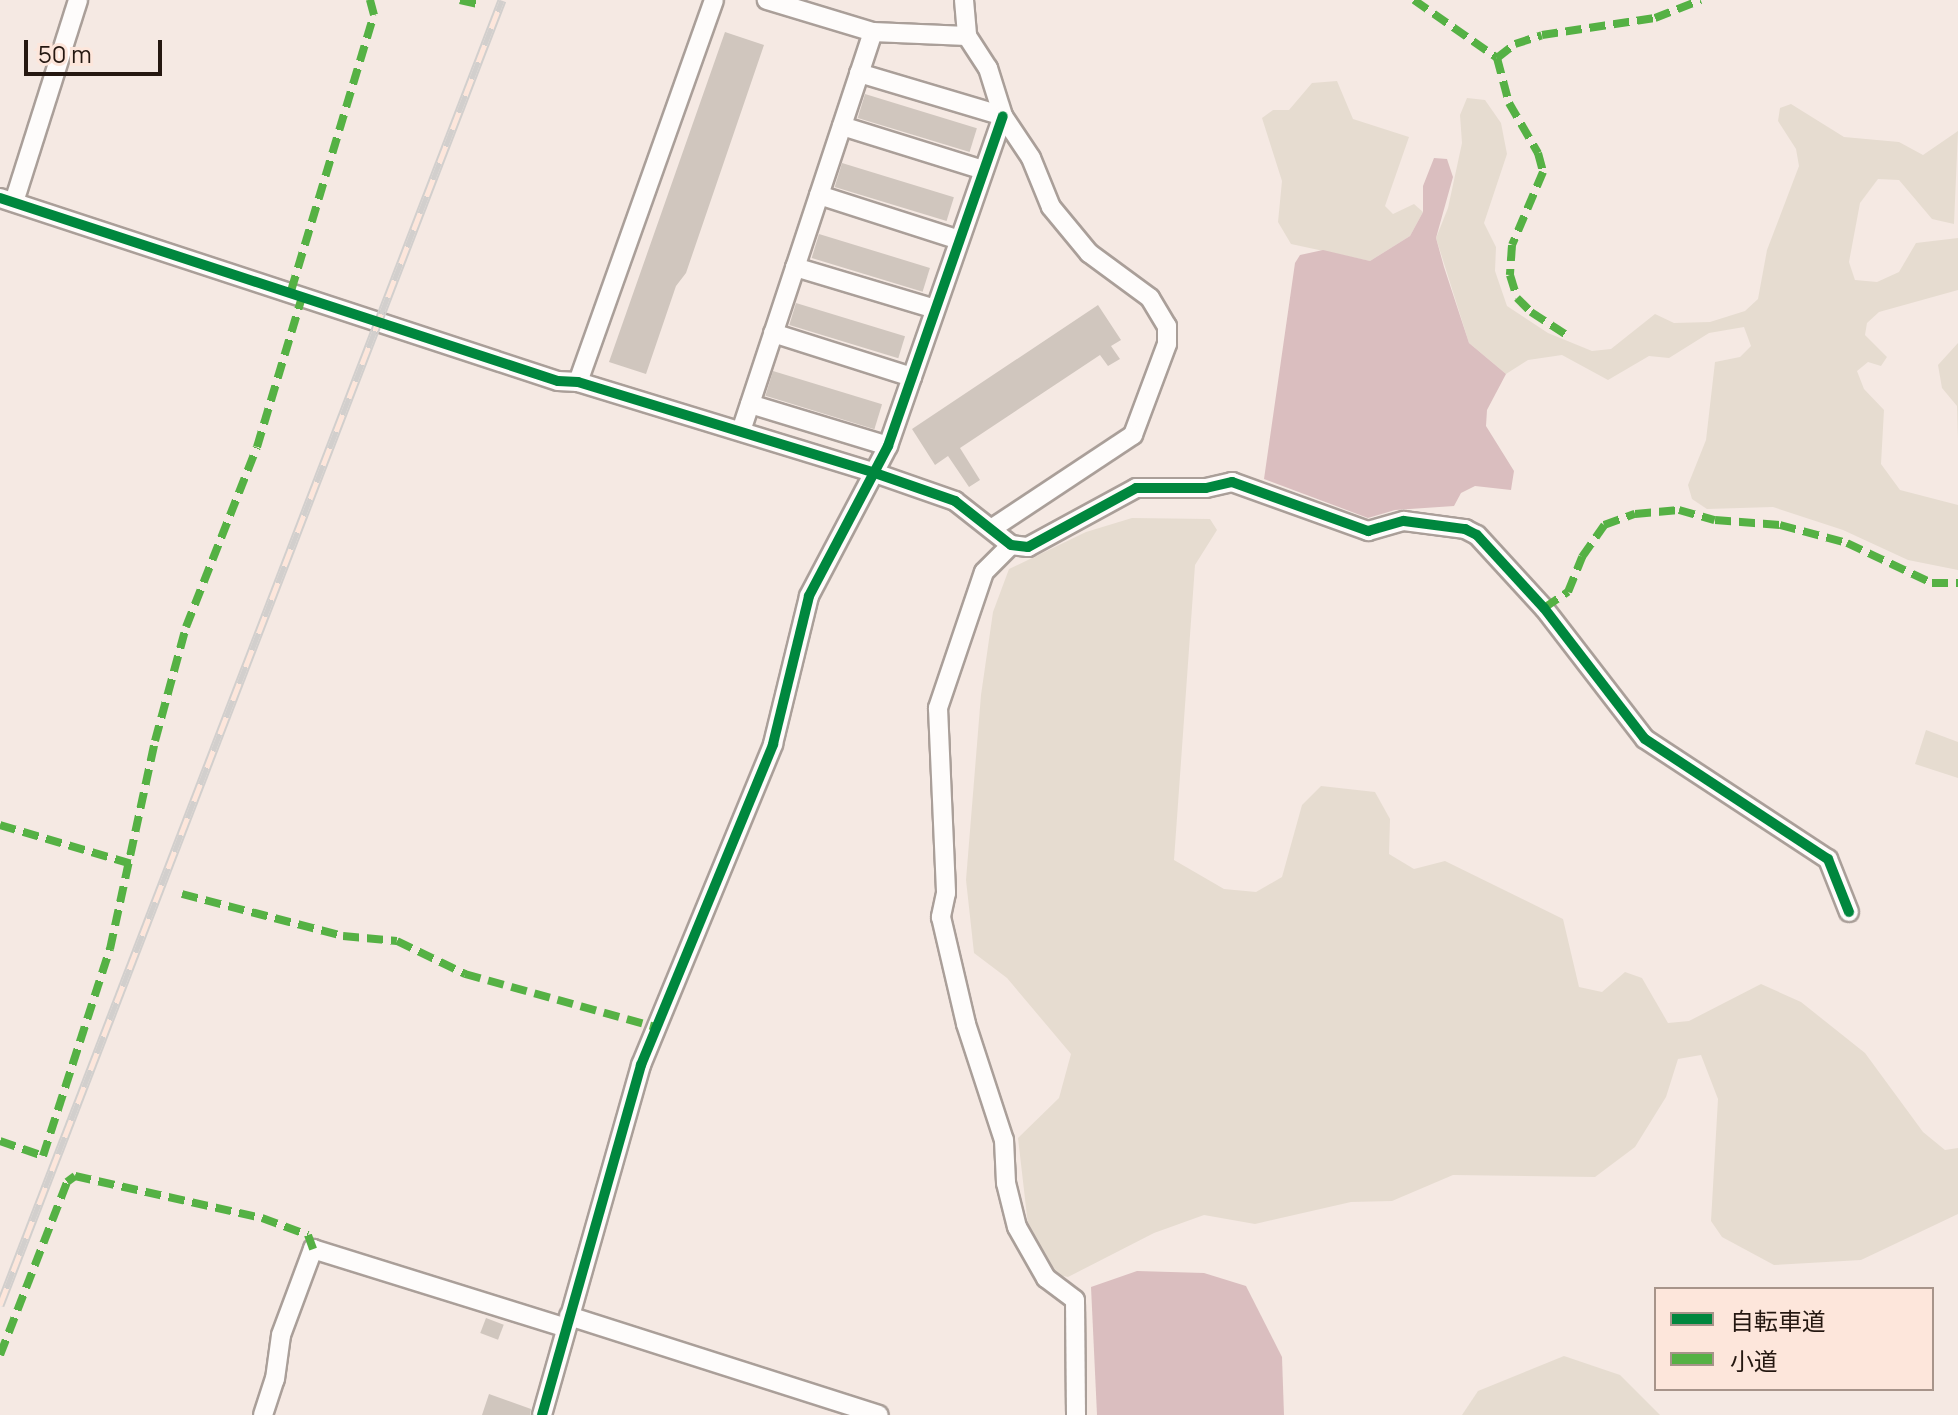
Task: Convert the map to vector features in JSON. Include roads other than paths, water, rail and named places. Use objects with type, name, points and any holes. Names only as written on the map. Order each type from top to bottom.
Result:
[{"type":"street","points":[[78,0],[5,203],[558,381],[578,382],[875,473],[955,501],[994,527],[1011,545],[1028,547],[1136,488],[1190,489],[1232,482],[1368,531],[1404,521],[1465,529],[1477,535],[1544,608],[1645,739],[1828,859],[1849,912]]},
{"type":"street","points":[[578,382],[714,0]]},
{"type":"street","points":[[767,0],[873,32],[967,36]]},
{"type":"street","points":[[964,0],[967,36],[988,68],[1003,116],[1031,158],[1065,228],[1089,253],[1150,298],[1167,326],[1167,344],[1133,435],[994,527]]},
{"type":"street","points":[[741,431],[873,32]]},
{"type":"street","points":[[859,73],[1003,116]]},
{"type":"street","points":[[542,1415],[641,1065],[773,744],[809,596],[888,446],[1003,116]]},
{"type":"street","points":[[842,126],[983,170]]},
{"type":"street","points":[[819,195],[959,240]]},
{"type":"street","points":[[795,267],[935,309]]},
{"type":"street","points":[[773,333],[912,377]]},
{"type":"street","points":[[750,404],[888,446]]},
{"type":"street","points":[[1011,545],[984,572],[938,708],[946,893],[941,917],[966,1024],[1004,1140],[1006,1183],[1017,1227],[1046,1278],[1075,1300],[1076,1415]]},
{"type":"street","points":[[263,1415],[275,1379],[281,1335],[313,1249],[879,1415]]},
{"type":"railway","points":[[0,1305],[502,0]]}]
